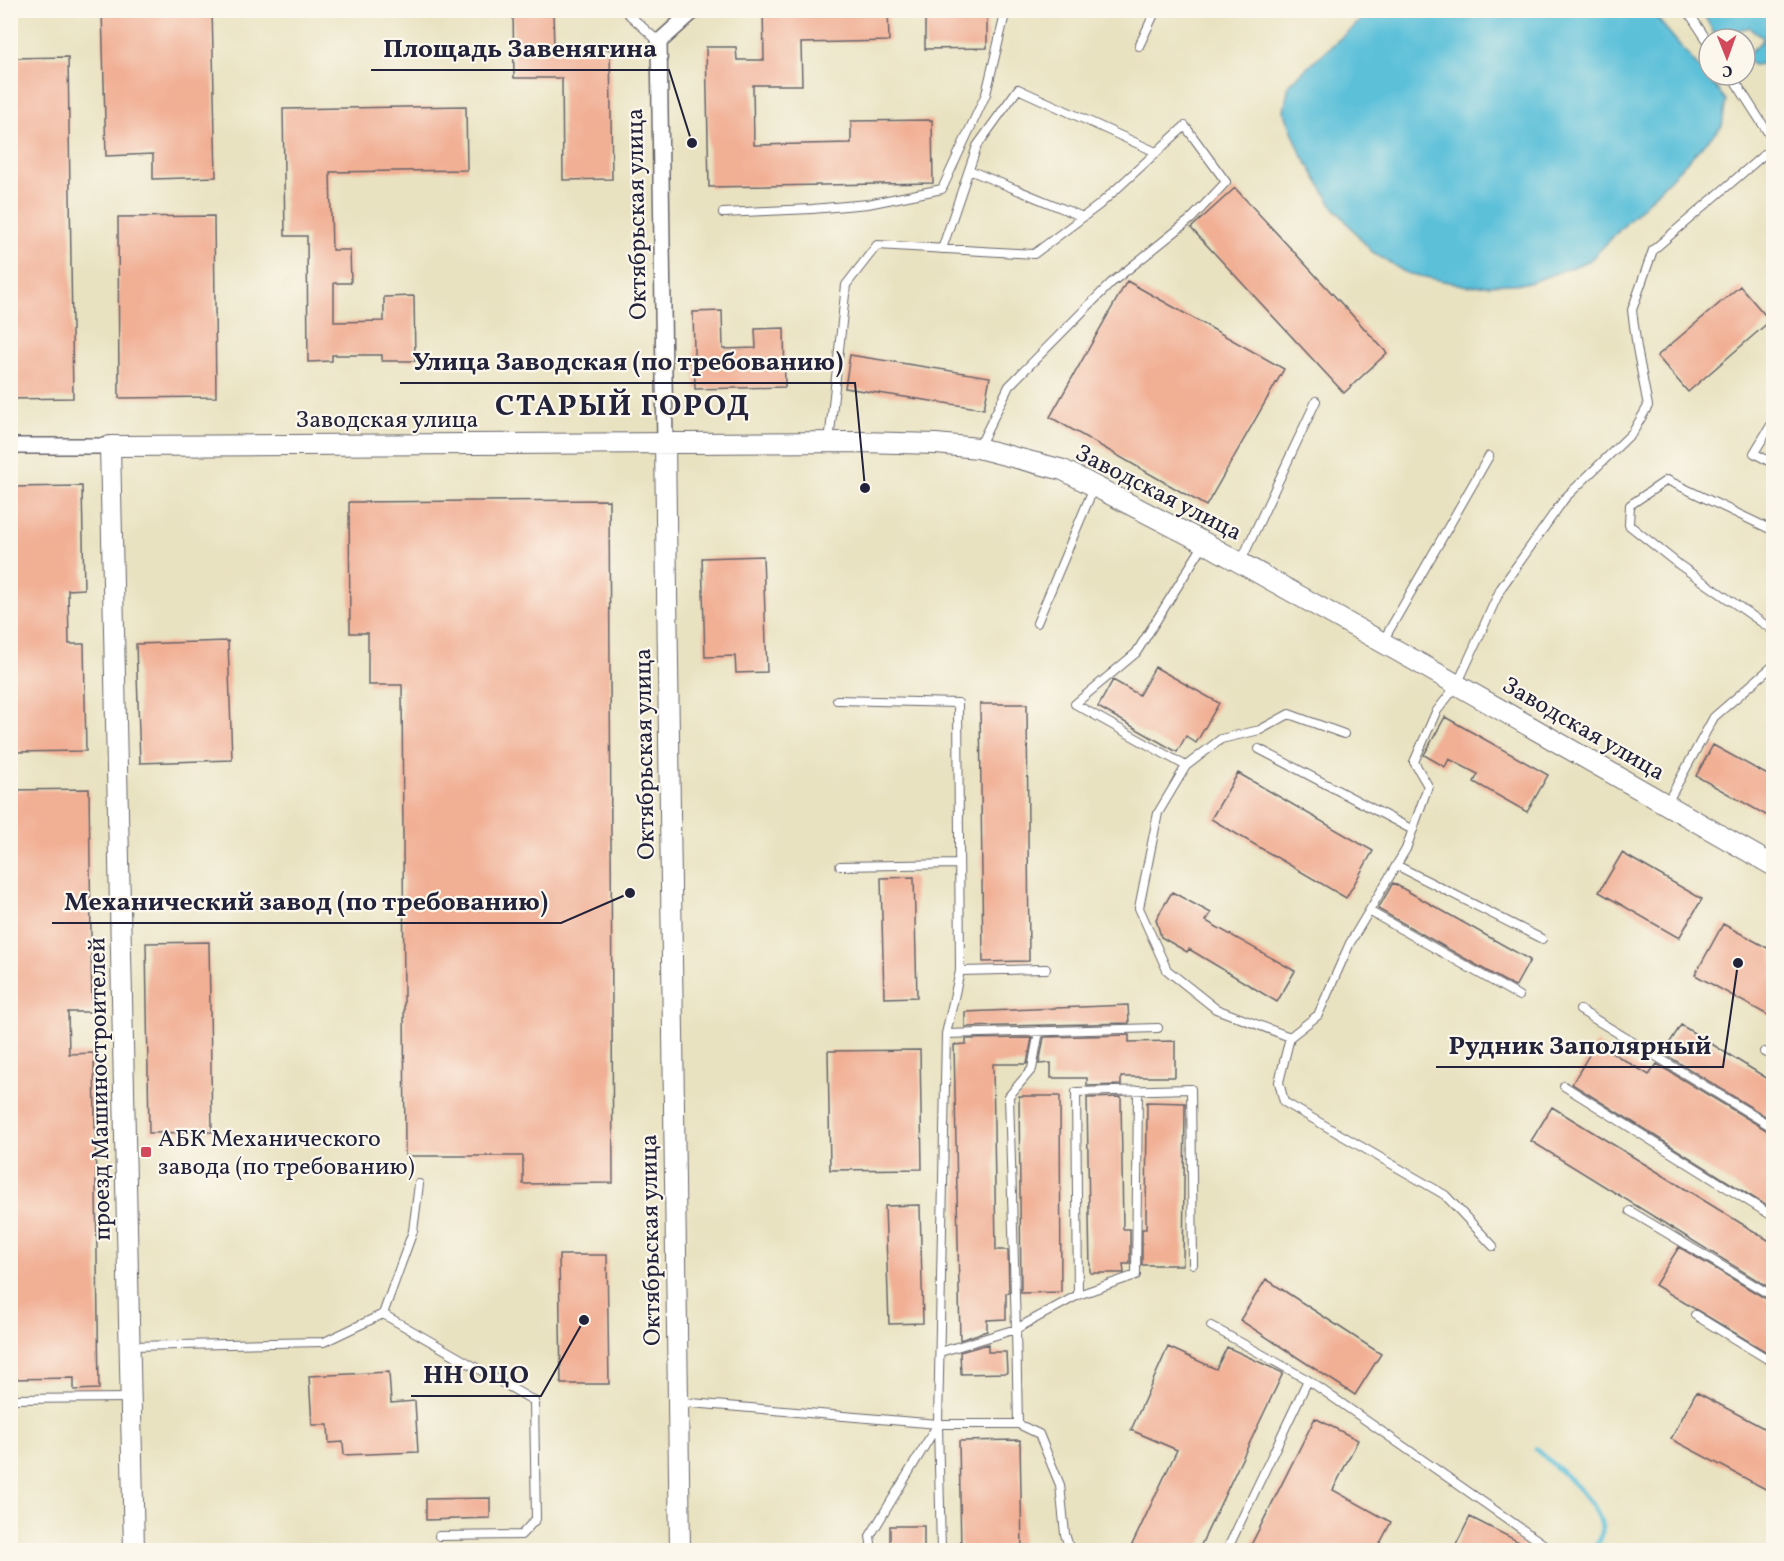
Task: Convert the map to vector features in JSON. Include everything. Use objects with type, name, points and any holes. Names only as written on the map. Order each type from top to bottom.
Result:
[{"type":"street","points":[[659,42],[697,10]]},
{"type":"street","name":"Октябрьская улица","points":[[659,42],[680,1551]]},
{"type":"street","name":"Заводская улица","points":[[10,446],[829,442],[936,444],[978,448],[1063,470],[1205,543],[1773,866]]},
{"type":"street","name":"проезд Машиностроителей","points":[[110,446],[134,1551]]},
{"type":"lane","points":[[624,10],[659,42]]},
{"type":"lane","points":[[723,213],[868,204],[942,189],[986,94],[1006,10]]},
{"type":"lane","points":[[1139,46],[1156,10]]},
{"type":"lane","points":[[1687,10],[1698,27]]},
{"type":"lane","points":[[1494,1246],[1445,1195],[1284,1102],[1280,1082],[1290,1037],[1318,1015],[1350,943],[1396,865],[1413,830],[1428,786],[1414,762],[1436,712],[1457,685],[1501,588],[1564,498],[1633,432],[1648,406],[1632,310],[1653,250],[1773,144],[1738,87]]},
{"type":"lane","points":[[942,249],[977,146],[1018,89],[1156,152]]},
{"type":"lane","points":[[829,442],[846,285],[877,245],[1034,254],[1099,205],[1185,126],[1226,182],[1191,219],[1111,283],[1009,386],[978,448]]},
{"type":"lane","points":[[969,170],[1083,217]]},
{"type":"lane","points":[[1240,562],[1316,401]]},
{"type":"lane","points":[[1773,420],[1754,453],[1773,464]]},
{"type":"lane","points":[[1382,642],[1489,456]]},
{"type":"lane","points":[[1773,531],[1667,480],[1630,505],[1629,525],[1678,564],[1773,631]]},
{"type":"lane","points":[[1037,623],[1095,486]]},
{"type":"lane","points":[[1186,766],[1075,704],[1136,653],[1205,543]]},
{"type":"lane","points":[[1666,805],[1714,717],[1773,665]]},
{"type":"lane","points":[[837,700],[958,703],[960,971],[946,1034],[938,1424],[941,1551]]},
{"type":"lane","points":[[1290,1037],[1216,1009],[1167,970],[1139,908],[1158,813],[1186,766],[1221,739],[1260,730],[1288,714],[1344,734]]},
{"type":"lane","points":[[1259,748],[1413,830]]},
{"type":"lane","points":[[840,866],[959,864]]},
{"type":"lane","points":[[1396,865],[1542,939]]},
{"type":"lane","points":[[1369,911],[1519,996]]},
{"type":"lane","points":[[960,971],[1046,969]]},
{"type":"lane","points":[[1580,1010],[1773,1128]]},
{"type":"lane","points":[[946,1034],[1158,1028]]},
{"type":"lane","points":[[1018,1424],[1009,1096],[1032,1069],[1039,1031]]},
{"type":"lane","points":[[1764,1052],[1773,1057]]},
{"type":"lane","points":[[1564,1086],[1773,1217]]},
{"type":"lane","points":[[1078,1295],[1076,1092],[1191,1089],[1193,1264]]},
{"type":"lane","points":[[940,1352],[1016,1329],[1078,1295],[1136,1275],[1137,1090]]},
{"type":"lane","points":[[130,1346],[324,1342],[383,1314],[413,1231],[419,1184]]},
{"type":"lane","points":[[1630,1211],[1773,1297]]},
{"type":"lane","points":[[383,1314],[534,1401],[536,1519],[521,1534],[439,1536]]},
{"type":"lane","points":[[1695,1315],[1773,1364]]},
{"type":"lane","points":[[1211,1326],[1308,1380],[1548,1550]]},
{"type":"lane","points":[[1227,1551],[1308,1380]]},
{"type":"lane","points":[[10,1399],[131,1398]]},
{"type":"lane","points":[[678,1402],[938,1424],[1018,1424],[1039,1434],[1060,1485],[1065,1534],[1070,1551]]},
{"type":"lane","points":[[872,1551],[870,1536],[938,1424]]},
{"type":"water","points":[[1371,11],[1651,11],[1697,66],[1697,87],[1715,87],[1726,100],[1722,126],[1589,261],[1529,283],[1467,286],[1406,273],[1371,251],[1332,205],[1301,153],[1284,111],[1289,84]]},
{"type":"water","points":[[1702,11],[1773,11],[1773,63],[1757,65],[1757,46],[1764,39],[1757,33],[1757,27],[1711,27]]},
{"type":"building","points":[[102,10],[212,10],[216,177],[153,179],[153,154],[106,156]]},
{"type":"building","points":[[513,10],[553,10],[554,50],[610,49],[612,179],[563,180],[562,78],[514,78]]},
{"type":"building","points":[[763,10],[888,10],[889,41],[801,43],[802,85],[753,85],[754,145],[851,143],[851,121],[932,120],[933,183],[709,187],[706,47],[736,47],[737,60],[764,60]]},
{"type":"building","points":[[925,10],[987,10],[987,48],[925,49]]},
{"type":"building","points":[[68,57],[73,398],[10,399],[10,58]]},
{"type":"building","points":[[466,106],[467,170],[330,172],[332,250],[350,250],[351,283],[334,283],[334,322],[384,321],[384,297],[414,296],[415,361],[382,361],[382,355],[332,355],[332,361],[308,362],[307,236],[285,236],[283,109]]},
{"type":"building","points":[[1235,188],[1387,353],[1344,393],[1191,228]]},
{"type":"building","points":[[214,216],[216,397],[119,398],[118,217]]},
{"type":"building","points":[[1127,281],[1284,369],[1206,506],[1050,417]]},
{"type":"building","points":[[1740,286],[1770,321],[1688,392],[1657,356]]},
{"type":"building","points":[[722,311],[723,349],[756,348],[755,329],[784,328],[785,387],[695,389],[693,312]]},
{"type":"building","points":[[850,355],[990,377],[984,409],[845,388]]},
{"type":"building","points":[[82,486],[84,589],[68,590],[69,644],[84,644],[86,751],[10,752],[10,487]]},
{"type":"building","points":[[609,500],[613,1183],[523,1184],[523,1156],[405,1156],[402,685],[368,685],[368,633],[350,633],[349,502]]},
{"type":"building","points":[[763,556],[767,672],[736,673],[735,656],[705,657],[702,558]]},
{"type":"building","points":[[228,641],[232,760],[140,763],[136,644]]},
{"type":"building","points":[[1155,667],[1219,703],[1196,743],[1186,736],[1177,752],[1098,707],[1113,680],[1139,695]]},
{"type":"building","points":[[980,704],[1027,704],[1029,961],[983,962]]},
{"type":"building","points":[[1445,717],[1548,775],[1527,812],[1474,782],[1478,774],[1449,759],[1445,767],[1424,755]]},
{"type":"building","points":[[1713,745],[1773,778],[1773,819],[1696,776]]},
{"type":"building","points":[[1238,773],[1373,851],[1346,898],[1211,819]]},
{"type":"building","points":[[89,789],[92,1012],[68,1012],[69,1054],[94,1053],[99,1389],[74,1390],[74,1378],[10,1379],[10,790]]},
{"type":"building","points":[[1622,853],[1702,899],[1679,938],[1599,892]]},
{"type":"building","points":[[914,877],[917,997],[884,998],[881,878]]},
{"type":"building","points":[[1393,883],[1530,960],[1515,987],[1378,909]]},
{"type":"building","points":[[1172,892],[1211,913],[1206,921],[1295,971],[1277,1002],[1189,949],[1187,952],[1161,937],[1156,919]]},
{"type":"building","points":[[1723,924],[1773,951],[1773,1018],[1695,975]]},
{"type":"building","points":[[209,942],[212,1132],[149,1133],[146,943]]},
{"type":"building","points":[[1128,1005],[1129,1023],[965,1027],[965,1012]]},
{"type":"building","points":[[1681,1025],[1773,1082],[1773,1121],[1663,1053]]},
{"type":"building","points":[[1129,1035],[1129,1042],[1175,1041],[1175,1077],[1121,1077],[1121,1085],[1087,1086],[1087,1078],[1051,1078],[1051,1063],[1039,1064],[1044,1037]]},
{"type":"building","points":[[1032,1038],[1027,1064],[993,1064],[996,1250],[1008,1250],[1009,1293],[1006,1293],[1006,1319],[987,1320],[987,1331],[960,1340],[954,1045],[966,1044],[966,1039]]},
{"type":"building","points":[[1596,1043],[1649,1075],[1657,1064],[1773,1134],[1773,1210],[1572,1084]]},
{"type":"building","points":[[920,1050],[922,1169],[830,1170],[828,1051]]},
{"type":"building","points":[[1019,1096],[1060,1096],[1061,1292],[1021,1293]]},
{"type":"building","points":[[1121,1097],[1123,1229],[1130,1229],[1130,1264],[1123,1264],[1124,1273],[1090,1273],[1087,1098]]},
{"type":"building","points":[[1147,1102],[1185,1103],[1183,1265],[1142,1265],[1142,1229],[1146,1229]]},
{"type":"building","points":[[1552,1107],[1773,1243],[1773,1290],[1531,1141]]},
{"type":"building","points":[[920,1205],[923,1323],[889,1324],[885,1206]]},
{"type":"building","points":[[1679,1247],[1773,1303],[1773,1356],[1655,1285]]},
{"type":"building","points":[[559,1255],[607,1255],[609,1384],[561,1384]]},
{"type":"building","points":[[1266,1279],[1381,1354],[1355,1395],[1240,1320]]},
{"type":"building","points":[[988,1344],[988,1352],[1006,1352],[1007,1373],[961,1374],[960,1352]]},
{"type":"building","points":[[1168,1347],[1216,1369],[1227,1347],[1283,1373],[1198,1551],[1129,1551],[1177,1450],[1131,1430]]},
{"type":"building","points":[[389,1372],[391,1403],[415,1401],[418,1452],[344,1455],[343,1442],[329,1443],[328,1425],[312,1425],[309,1376]]},
{"type":"building","points":[[1696,1392],[1773,1433],[1773,1493],[1671,1439]]},
{"type":"building","points":[[1315,1418],[1358,1440],[1333,1490],[1391,1522],[1376,1551],[1248,1551]]},
{"type":"building","points":[[1020,1440],[1022,1551],[961,1551],[959,1441]]},
{"type":"building","points":[[490,1498],[490,1518],[426,1520],[426,1499]]},
{"type":"building","points":[[1470,1517],[1537,1551],[1453,1551]]},
{"type":"building","points":[[890,1526],[924,1526],[924,1551],[890,1551]]},
{"type":"waterway","points":[[1536,1449],[1591,1503],[1602,1528],[1600,1540],[1591,1550]]},
{"type":"place","name":"Площадь Завенягина","points":[[692,143]]},
{"type":"place","name":"Улица Заводская (по требованию)","points":[[865,488]]},
{"type":"place","name":"Механический завод (по требованию)","points":[[630,893]]},
{"type":"place","name":"Рудник Заполярный","points":[[1738,963]]},
{"type":"place","name":"АБК Механического завода (по требованию)","points":[[146,1152]]},
{"type":"place","name":"НН ОЦО","points":[[584,1320]]},
{"type":"district","name":"СТАРЫЙ ГОРОД","points":[[623,405]]}]
